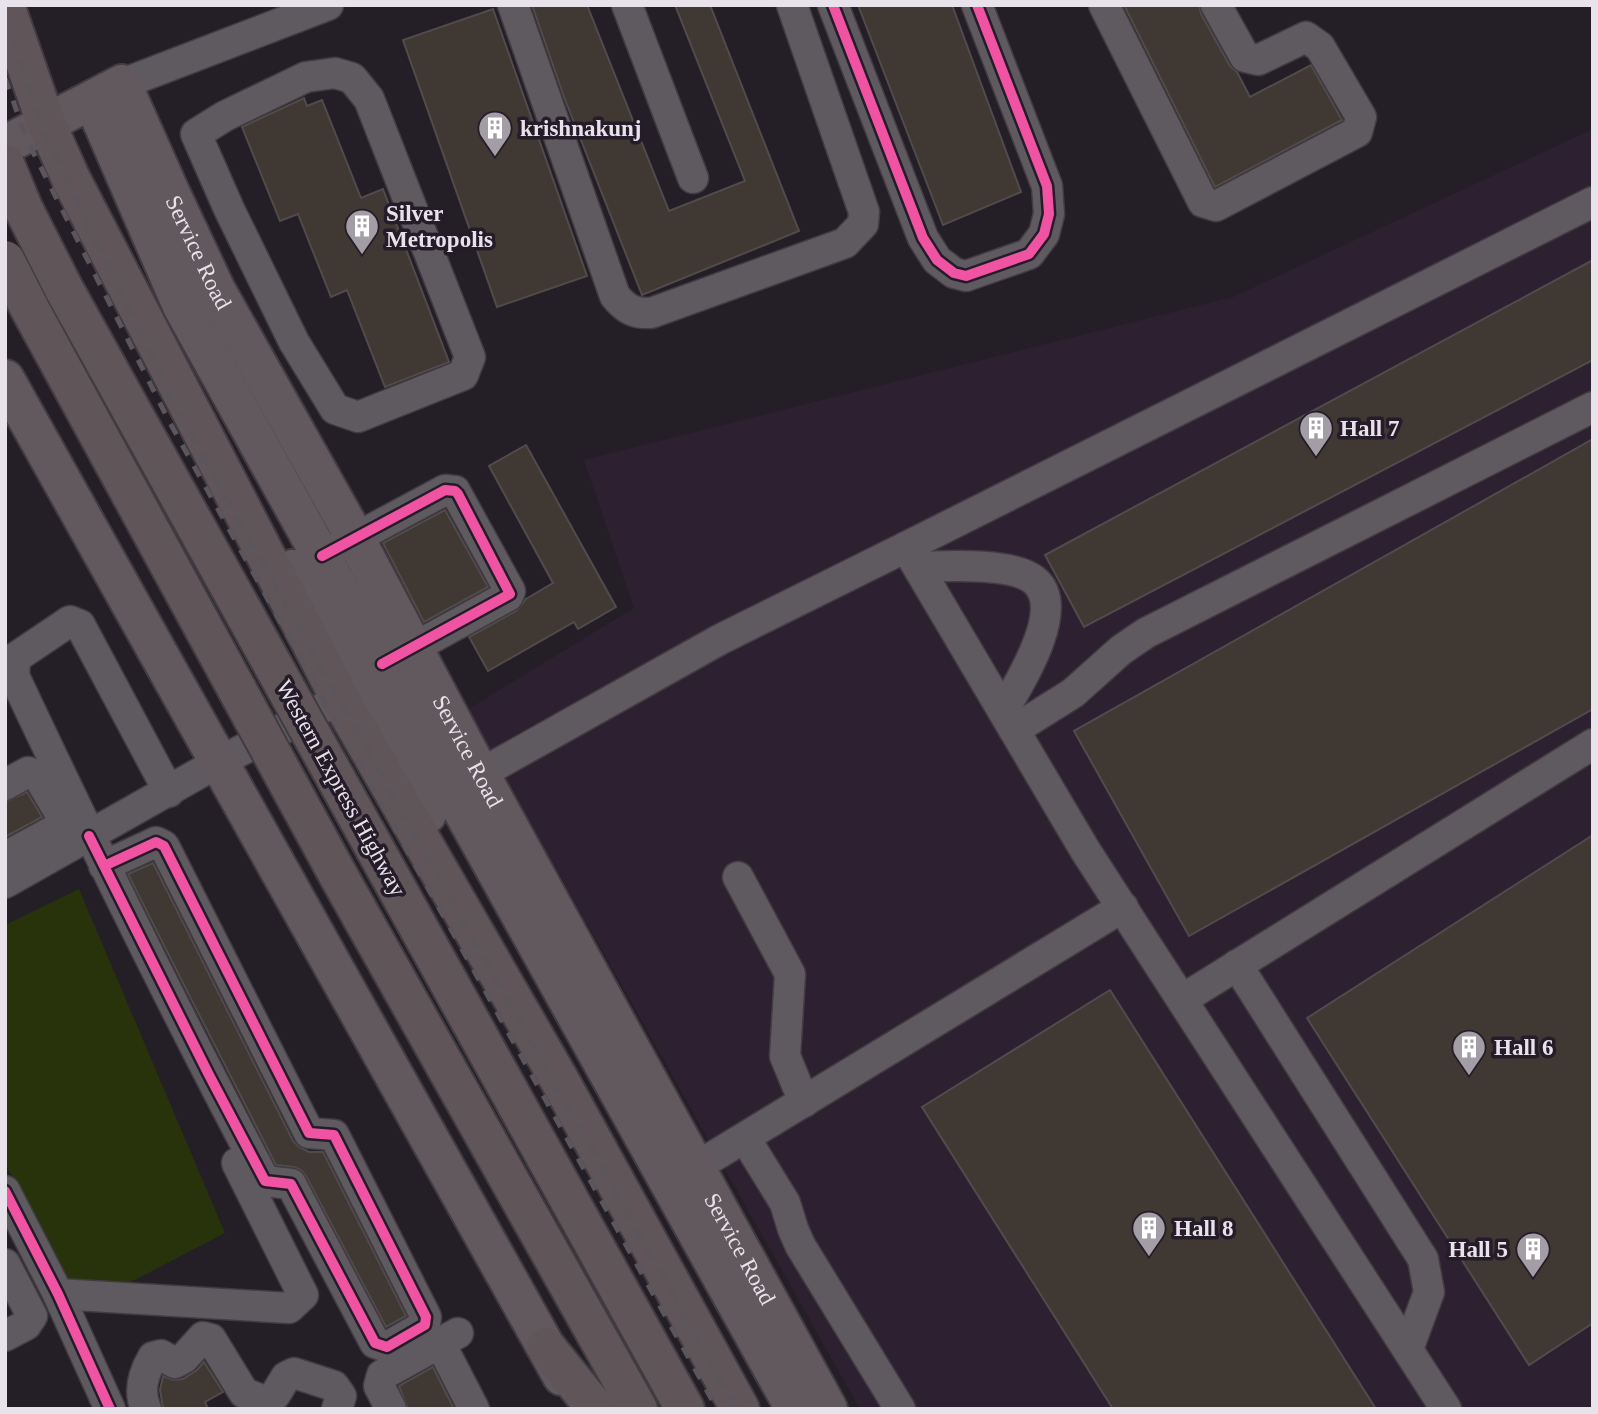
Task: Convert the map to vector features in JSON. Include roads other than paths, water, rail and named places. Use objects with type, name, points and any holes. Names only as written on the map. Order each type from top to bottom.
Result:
[{"type":"highway","points":[[5,5],[81,106],[96,229],[340,699],[560,1081],[740,1409]]},
{"type":"highway","name":"Western Express Highway","points":[[5,164],[23,208],[64,289],[685,1409]]},
{"type":"highway","name":"Western Express Highway","points":[[5,260],[338,875],[638,1409]]},
{"type":"highway","points":[[546,1347],[596,1409]]},
{"type":"main road","points":[[26,5],[81,106],[124,256],[177,364],[759,1409]]},
{"type":"main road","points":[[5,145],[81,106]]},
{"type":"main road","name":"Service Road","points":[[81,106],[171,237],[216,290],[360,536],[441,736],[480,774],[627,1076],[682,1176],[828,1409]]},
{"type":"main road","points":[[171,237],[182,306],[322,556],[406,652]]},
{"type":"main road","points":[[5,379],[580,1409]]},
{"type":"main road","points":[[441,736],[627,1076]]},
{"type":"main road","points":[[682,1176],[795,1409]]},
{"type":"street","points":[[81,106],[258,18],[328,5]]},
{"type":"street","points":[[513,5],[615,296],[623,306],[636,314],[652,313],[845,243],[863,224],[864,212],[792,5]]},
{"type":"street","points":[[627,5],[693,178]]},
{"type":"street","points":[[832,5],[923,238],[937,260],[954,272],[966,276],[1029,254],[1044,234],[1049,214],[1047,186],[977,5]]},
{"type":"street","points":[[1104,5],[1203,202],[1216,206],[1357,132],[1361,117],[1320,47],[1306,37],[1258,60],[1245,57],[1216,5]]},
{"type":"street","points":[[335,73],[352,78],[369,99],[470,357],[463,375],[358,416],[335,409],[275,306],[229,209],[196,134],[225,116],[306,77],[335,73]]},
{"type":"street","points":[[480,774],[719,640],[912,557],[1593,202]]},
{"type":"street","points":[[171,237],[229,209]]},
{"type":"street","points":[[202,341],[275,306]]},
{"type":"street","points":[[1008,721],[1073,693],[1121,650],[1146,633],[1593,407]]},
{"type":"street","points":[[322,556],[445,490],[458,494],[510,594],[406,652]]},
{"type":"street","points":[[912,557],[1085,850],[1446,1409]]},
{"type":"street","points":[[912,557],[1014,571],[1033,578],[1042,588],[1047,603],[1042,632],[1008,721]]},
{"type":"street","points":[[58,1294],[289,1308],[303,1295],[77,834],[14,676],[15,658],[70,621],[80,625],[169,792]]},
{"type":"street","points":[[5,857],[77,834],[169,792],[219,762],[340,699]]},
{"type":"street","points":[[1183,999],[1593,744]]},
{"type":"street","points":[[5,785],[28,772],[38,776],[77,834],[104,866],[202,1063],[265,1181],[291,1184],[375,1343],[387,1347],[425,1325],[426,1317],[334,1135],[309,1133],[164,846],[156,842],[104,866]]},
{"type":"street","points":[[5,883],[77,834]]},
{"type":"street","points":[[738,877],[790,974],[785,1056],[804,1102]]},
{"type":"street","points":[[682,1176],[1123,907]]},
{"type":"street","points":[[1237,965],[1423,1259],[1429,1292],[1408,1349]]},
{"type":"street","points":[[745,1138],[785,1203],[800,1245],[900,1409]]},
{"type":"street","points":[[5,1191],[16,1238],[58,1294],[110,1409]]},
{"type":"street","points":[[5,1264],[32,1317],[26,1325],[5,1336]]},
{"type":"street","points":[[146,1409],[140,1395],[147,1367],[153,1357],[161,1355],[175,1363],[184,1358],[203,1337],[211,1339],[249,1397],[267,1402],[275,1395],[286,1377],[294,1373],[334,1386],[341,1396],[337,1409]]},
{"type":"street","points":[[391,1409],[379,1386],[382,1375],[449,1338],[474,1409]]},
{"type":"railway","points":[[5,17],[43,131],[179,414],[737,1409]]},
{"type":"railway","points":[[5,78],[27,140],[169,421],[717,1409]]},
{"type":"place","name":"krishnakunj","points":[[495,158]]},
{"type":"place","name":"Silver Metropolis","points":[[362,256]]},
{"type":"place","name":"Hall 7","points":[[1316,458]]},
{"type":"place","name":"Hall 6","points":[[1469,1077]]},
{"type":"place","name":"Hall 8","points":[[1149,1258]]},
{"type":"place","name":"Hall 5","points":[[1533,1279]]}]
